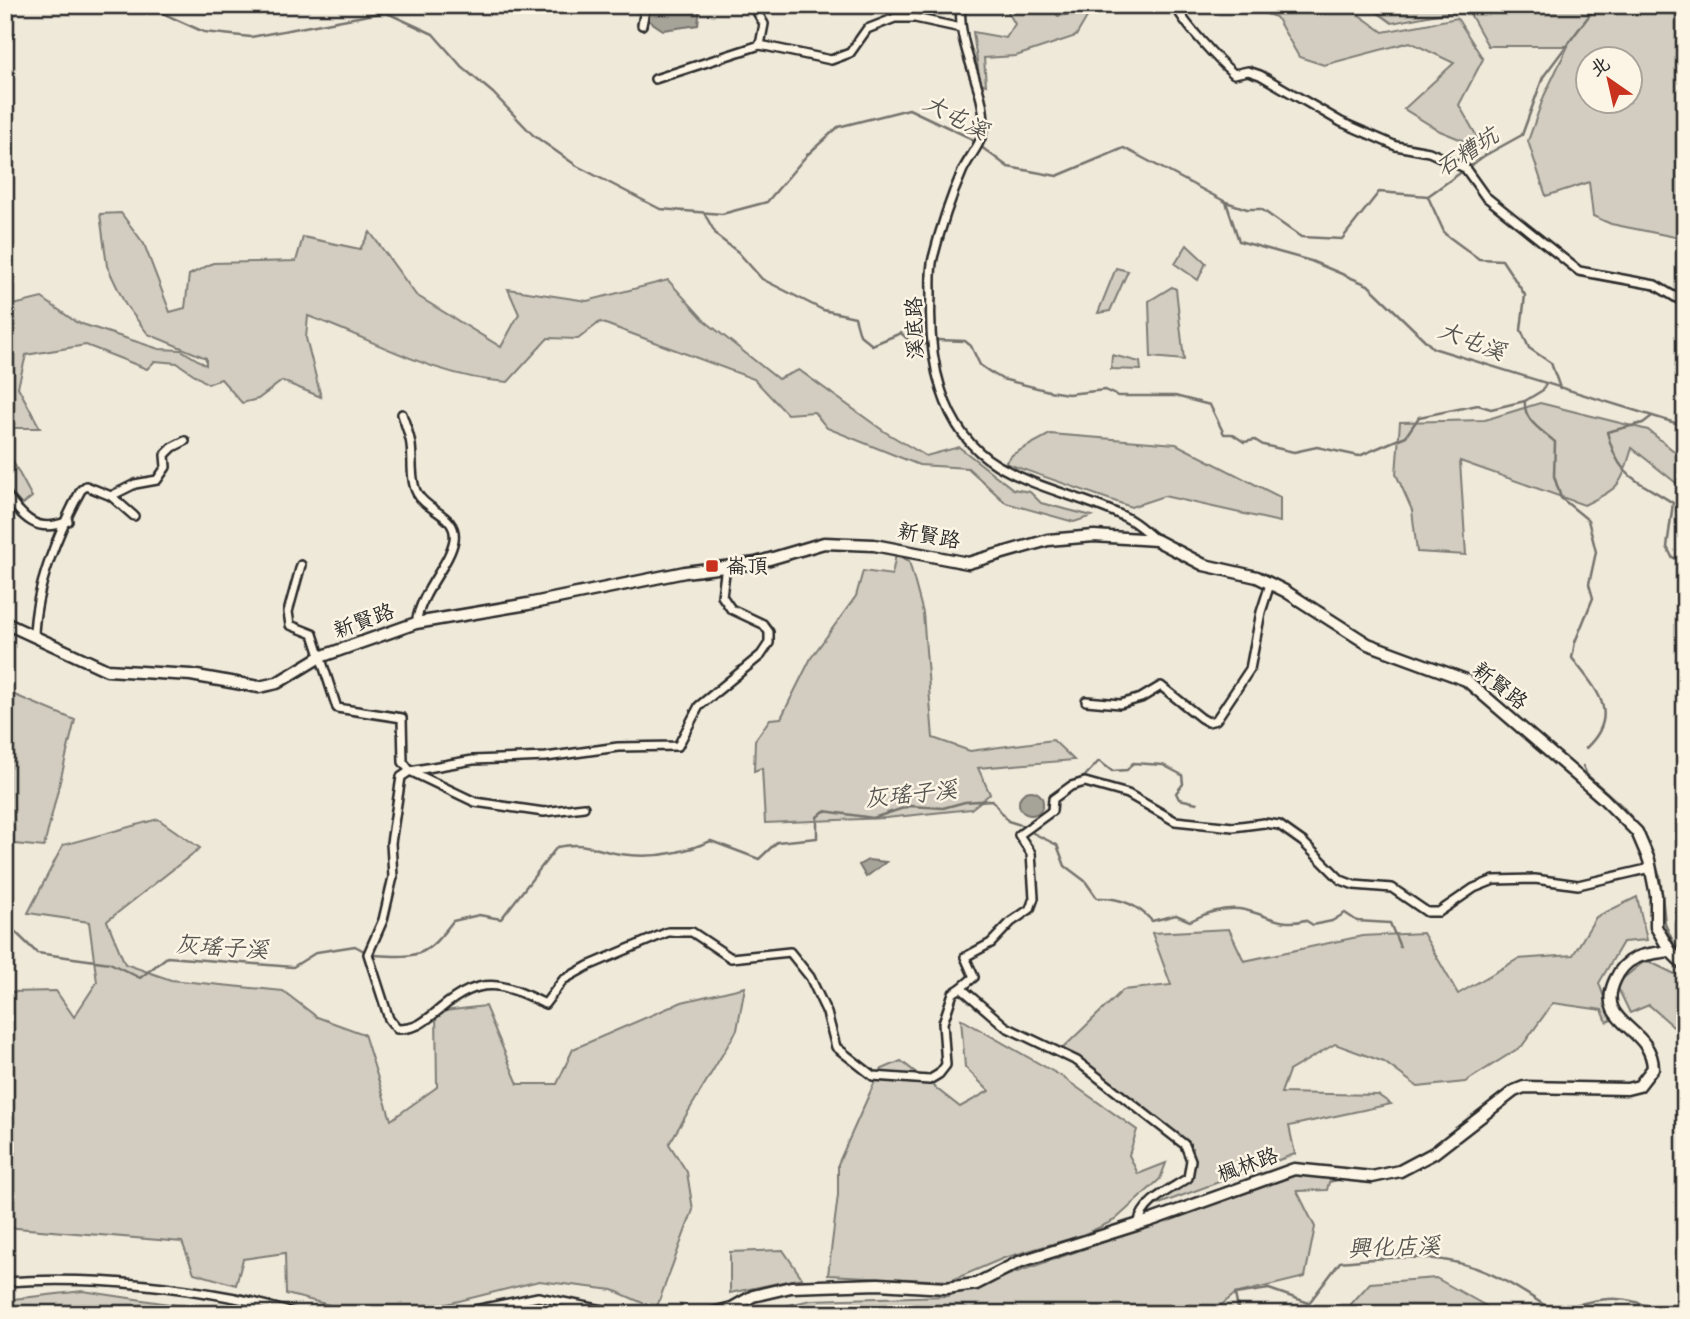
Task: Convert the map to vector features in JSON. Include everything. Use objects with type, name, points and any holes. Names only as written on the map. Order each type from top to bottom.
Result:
[{"type":"street","points":[[642,25],[646,5]]},
{"type":"street","points":[[753,5],[764,24],[760,45]]},
{"type":"street","name":"溪底路","points":[[961,5],[961,28],[969,66],[984,107],[982,137],[961,173],[932,260],[930,348],[935,373],[950,413],[981,453],[997,465],[1062,495],[1126,518],[1156,540]]},
{"type":"street","points":[[1176,5],[1180,19],[1203,40],[1217,60],[1234,74],[1248,71],[1260,75],[1340,122],[1396,146],[1429,152],[1465,168],[1485,196],[1579,271],[1655,285],[1685,303]]},
{"type":"street","points":[[655,79],[760,45],[831,60],[850,53],[867,29],[895,19],[915,18],[961,28]]},
{"type":"street","points":[[402,414],[411,442],[415,491],[424,502],[452,523],[455,531],[453,545],[419,603],[416,623]]},
{"type":"street","points":[[111,496],[135,484],[157,480],[166,467],[165,455],[173,447],[185,442]]},
{"type":"street","points":[[34,636],[34,608],[41,581],[72,506],[86,485],[111,496],[134,516]]},
{"type":"street","points":[[5,494],[27,521],[54,527],[68,521]]},
{"type":"street","name":"新賢路","points":[[5,623],[107,670],[191,675],[259,687],[277,683],[320,657],[416,623],[726,566],[756,563],[824,543],[874,545],[968,563],[1048,540],[1094,536],[1156,540],[1204,565],[1257,577],[1368,644],[1466,680],[1603,798],[1637,832],[1651,868],[1656,895],[1656,927],[1670,951],[1685,966]]},
{"type":"street","points":[[301,565],[288,620],[295,629],[313,634],[337,708],[402,718],[403,762],[410,771],[475,802],[544,812],[584,807]]},
{"type":"street","points":[[726,566],[722,596],[731,609],[764,624],[769,632],[769,643],[761,655],[699,706],[678,746],[618,747],[546,757],[473,760],[410,771],[401,777],[391,843],[393,877],[383,920],[369,954],[388,1019],[397,1029],[416,1029],[447,1004],[481,984],[513,988],[545,1004],[563,980],[588,965],[668,932],[684,930],[731,958],[790,951],[810,977],[827,1013],[835,1047],[873,1076],[929,1080],[939,1074],[946,1065],[943,1023],[953,993],[974,977],[965,957],[991,943],[1010,922],[1030,909],[1034,898],[1031,853],[1019,835],[1052,811],[1053,799],[1071,786],[1085,782],[1128,793],[1175,821],[1233,827],[1264,823],[1279,825],[1303,842],[1341,880],[1354,885],[1392,888],[1427,912],[1438,912],[1474,888],[1494,880],[1535,879],[1578,885],[1651,868]]},
{"type":"street","points":[[1086,701],[1120,704],[1141,698],[1161,686],[1201,718],[1208,722],[1216,720],[1250,669],[1261,612],[1270,584]]},
{"type":"street","name":"楓林路","points":[[709,1314],[732,1308],[754,1296],[791,1287],[878,1284],[946,1287],[976,1284],[1019,1262],[1138,1224],[1294,1169],[1372,1177],[1400,1171],[1434,1153],[1514,1091],[1524,1087],[1626,1089],[1639,1086],[1653,1068],[1653,1056],[1647,1046],[1613,1011],[1608,1004],[1609,995],[1621,966],[1632,958],[1670,951]]},
{"type":"street","points":[[961,988],[1006,1027],[1077,1062],[1185,1145],[1191,1160],[1188,1178],[1142,1210],[1138,1224]]},
{"type":"street","points":[[5,1282],[75,1282],[171,1289],[236,1298],[297,1314]]},
{"type":"street","points":[[455,1314],[538,1297],[623,1314]]},
{"type":"shaded area","points":[[651,5],[700,5],[698,25],[663,30],[648,20]]},
{"type":"shaded area","points":[[1004,5],[1049,5],[1058,16],[1072,14],[1076,5],[1094,5],[1076,36],[1016,56],[984,58],[986,85],[980,83],[973,32],[1006,38],[1015,24]]},
{"type":"shaded area","points":[[1238,5],[1345,5],[1383,32],[1457,18],[1483,59],[1459,105],[1484,149],[1440,131],[1404,109],[1454,63],[1410,42],[1324,65],[1299,57],[1276,17]]},
{"type":"shaded area","points":[[1367,5],[1481,5],[1467,12],[1443,13],[1392,23]]},
{"type":"shaded area","points":[[1487,5],[1685,5],[1685,239],[1611,224],[1593,216],[1589,182],[1546,196],[1528,141],[1544,96],[1568,46],[1488,46],[1470,14]]},
{"type":"shaded area","points":[[121,213],[144,244],[170,312],[185,308],[189,275],[213,263],[296,261],[303,237],[360,249],[370,232],[416,295],[501,347],[519,314],[508,289],[587,301],[668,280],[705,321],[778,379],[799,370],[885,432],[926,456],[959,447],[1013,489],[1030,492],[1041,503],[1092,516],[1074,522],[1006,503],[968,468],[919,465],[827,428],[814,412],[787,414],[754,379],[600,322],[578,339],[548,338],[508,382],[481,379],[431,366],[308,316],[306,338],[321,397],[282,381],[258,399],[242,403],[221,379],[208,384],[177,363],[155,361],[147,369],[86,345],[26,355],[18,387],[40,428],[12,428],[5,421],[5,307],[42,298],[76,322],[159,349],[181,350],[206,365],[206,358],[148,334],[125,304],[107,266],[100,214]]},
{"type":"shaded area","points":[[1187,245],[1206,263],[1198,280],[1175,264]]},
{"type":"shaded area","points":[[1116,268],[1128,271],[1110,311],[1098,313]]},
{"type":"shaded area","points":[[1172,287],[1176,289],[1184,360],[1151,357],[1149,301]]},
{"type":"shaded area","points":[[1112,355],[1140,362],[1141,370],[1111,369]]},
{"type":"shaded area","points":[[1540,403],[1648,430],[1685,460],[1685,490],[1632,448],[1618,484],[1606,494],[1584,505],[1460,461],[1466,555],[1417,552],[1412,510],[1396,474],[1400,422],[1485,420]]},
{"type":"shaded area","points":[[1050,434],[1176,444],[1280,497],[1280,522],[1164,496],[1131,507],[1005,463],[1013,454]]},
{"type":"shaded area","points":[[5,447],[32,497],[22,505],[5,486]]},
{"type":"shaded area","points":[[896,554],[909,561],[923,613],[933,738],[970,751],[1053,740],[1074,760],[978,768],[990,794],[971,809],[886,818],[765,823],[762,768],[754,771],[755,740],[770,719],[781,718],[811,658],[856,596],[863,571],[892,575]]},
{"type":"shaded area","points":[[5,691],[75,720],[44,847],[5,843]]},
{"type":"shaded area","points":[[1031,791],[1042,798],[1043,803],[1036,814],[1031,815],[1020,808],[1019,803],[1026,792]]},
{"type":"shaded area","points":[[158,819],[200,848],[107,921],[125,964],[171,980],[283,991],[317,1017],[364,1034],[391,1120],[437,1087],[436,1012],[485,1006],[518,1084],[557,1084],[573,1049],[682,1002],[745,987],[737,1030],[669,1144],[687,1172],[693,1210],[656,1309],[613,1290],[539,1281],[431,1308],[345,1309],[286,1294],[285,1253],[243,1259],[236,1285],[194,1273],[182,1242],[5,1227],[5,1068],[10,992],[56,991],[74,1017],[97,982],[89,922],[28,913],[63,845]]},
{"type":"shaded area","points":[[868,860],[886,862],[866,877],[859,865]]},
{"type":"shaded area","points":[[1637,897],[1647,940],[1623,942],[1599,983],[1612,1020],[1607,1022],[1602,1010],[1553,1003],[1522,1046],[1465,1082],[1418,1087],[1384,1062],[1335,1044],[1289,1071],[1281,1093],[1378,1095],[1391,1104],[1289,1126],[1295,1154],[1151,1207],[1194,1164],[1173,1137],[1061,1050],[1123,990],[1171,985],[1152,933],[1229,929],[1244,961],[1362,936],[1423,933],[1458,994],[1518,959],[1573,955],[1596,917]]},
{"type":"shaded area","points":[[1646,960],[1685,979],[1685,1032],[1680,1032],[1649,1005],[1630,1013],[1616,984]]},
{"type":"shaded area","points":[[961,1019],[1061,1076],[1137,1130],[1129,1155],[1138,1174],[1166,1163],[1160,1179],[1115,1220],[1083,1235],[1004,1258],[950,1281],[828,1275],[838,1195],[838,1164],[880,1070],[901,1061],[960,1107],[989,1091],[965,1067]]},
{"type":"shaded area","points":[[1297,1175],[1348,1178],[1329,1182],[1327,1190],[1297,1191],[1315,1227],[1305,1277],[1235,1294],[1210,1314],[748,1314],[811,1300],[948,1296]]},
{"type":"shaded area","points":[[783,1250],[802,1278],[730,1293],[730,1252]]},
{"type":"shaded area","points":[[1436,1278],[1486,1306],[1491,1314],[1342,1314],[1370,1283]]},
{"type":"shaded area","points":[[83,1291],[235,1314],[5,1314],[5,1300]]},
{"type":"waterway","name":"大屯溪","points":[[144,5],[204,32],[251,37],[385,12],[433,34],[462,67],[493,93],[533,135],[577,166],[660,209],[722,214],[767,202],[807,155],[838,127],[909,109],[968,137],[1008,167],[1057,176],[1124,148],[1226,202],[1239,241],[1311,261],[1368,285],[1433,348],[1685,426]]},
{"type":"waterway","name":"石糟坑","points":[[1226,202],[1247,209],[1261,209],[1301,237],[1342,239],[1379,192],[1428,196],[1484,156],[1522,135],[1543,77],[1597,5]]},
{"type":"waterway","points":[[1428,197],[1445,234],[1479,259],[1502,260],[1525,295],[1521,330],[1529,348],[1551,363],[1560,388]]},
{"type":"waterway","points":[[704,213],[717,236],[738,252],[762,279],[823,310],[855,317],[860,335],[872,345],[901,333],[916,347],[938,340],[965,341],[971,346],[980,365],[1002,379],[1068,394],[1105,390],[1118,396],[1175,396],[1210,405],[1224,434],[1232,434],[1244,442],[1255,440],[1263,445],[1294,452],[1317,447],[1359,456],[1406,436],[1419,417],[1478,405],[1491,409],[1525,401]]},
{"type":"waterway","points":[[1546,383],[1543,390],[1525,401],[1525,408],[1530,420],[1555,442],[1554,476],[1561,498],[1588,520],[1596,552],[1589,584],[1593,598],[1575,642],[1572,658],[1596,691],[1604,713],[1597,736],[1586,748]]},
{"type":"waterway","points":[[1652,416],[1643,423],[1607,432],[1617,460],[1624,469],[1639,483],[1673,503],[1667,547],[1672,557],[1685,562]]},
{"type":"waterway","points":[[1074,781],[1084,777],[1099,761],[1112,771],[1127,770],[1133,763],[1163,765],[1182,775],[1183,784],[1176,793],[1179,799],[1197,803]]},
{"type":"waterway","points":[[1583,766],[1587,775],[1622,806],[1638,825],[1660,876],[1665,924],[1675,946],[1685,951]]},
{"type":"waterway","points":[[1024,826],[1046,812],[1050,799]]},
{"type":"waterway","name":"灰瑤子溪","points":[[375,955],[403,956],[421,952],[436,942],[453,921],[479,915],[501,919],[557,847],[584,846],[644,856],[678,852],[711,841],[759,859],[777,842],[817,838],[817,817],[824,811],[873,818],[910,806],[943,808],[965,802],[992,800],[1008,821],[1024,826]]},
{"type":"waterway","name":"灰瑤子溪","points":[[1033,833],[1057,845],[1065,866],[1085,881],[1097,898],[1127,903],[1152,921],[1176,915],[1190,921],[1217,911],[1238,909],[1282,921],[1305,920],[1313,925],[1332,921],[1345,913],[1357,921],[1390,923],[1400,947]]},
{"type":"waterway","name":"灰瑤子溪","points":[[5,922],[37,953],[110,963],[140,978],[167,957],[293,967],[317,952],[355,946],[366,952]]},
{"type":"waterway","name":"興化店溪","points":[[1239,1314],[1235,1294],[1269,1289],[1309,1303],[1340,1262],[1409,1257],[1436,1259],[1477,1268],[1553,1311],[1596,1301],[1621,1299],[1648,1306],[1662,1314]]},
{"type":"place","name":"崙頂","points":[[712,566]]}]
